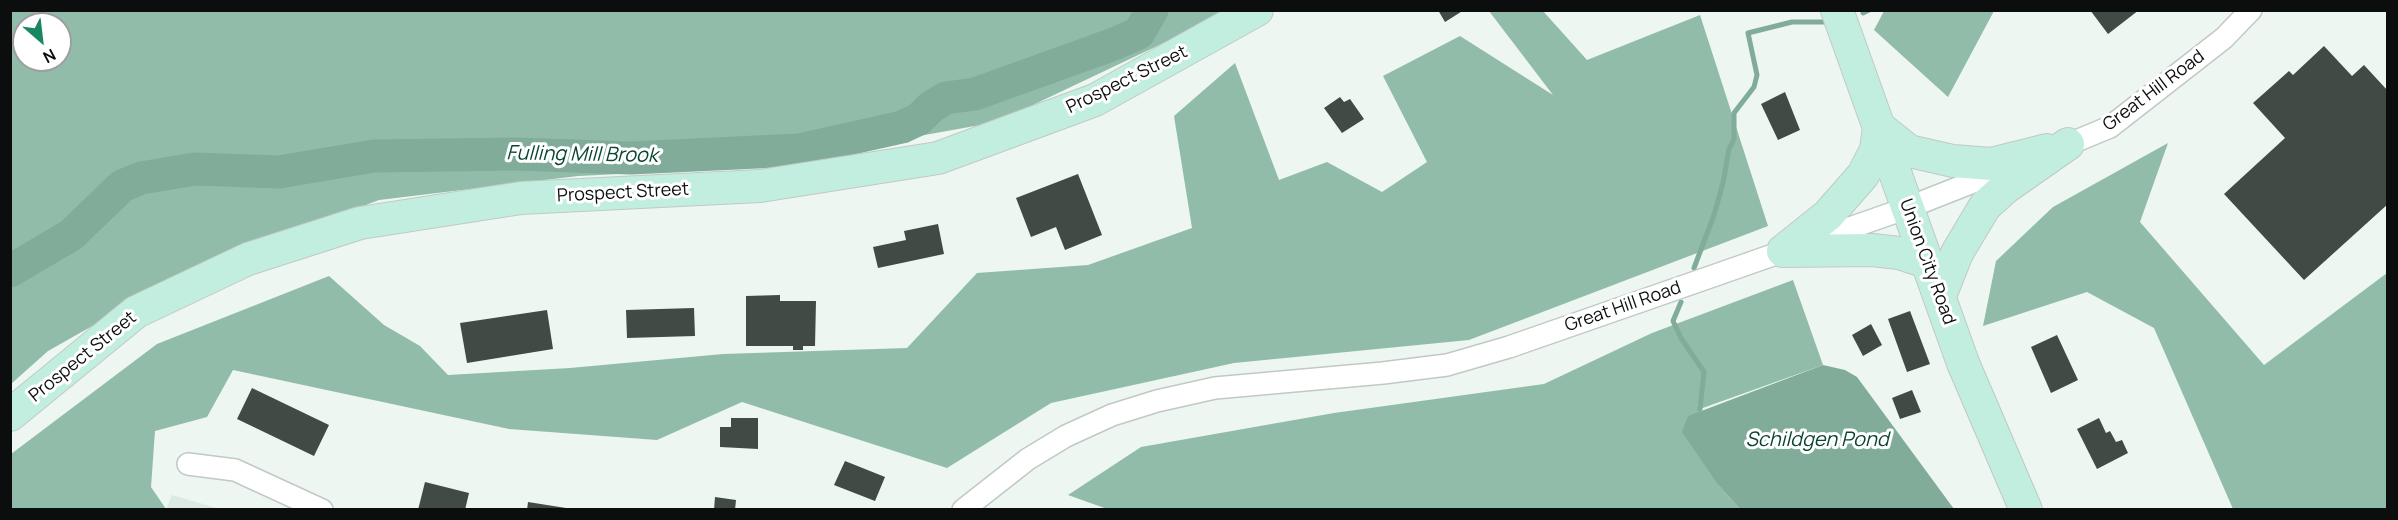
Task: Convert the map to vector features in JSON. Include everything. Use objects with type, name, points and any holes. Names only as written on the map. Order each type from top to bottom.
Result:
[{"type":"main road","name":"Prospect Street","points":[[10,415],[136,312],[248,259],[360,223],[521,198],[760,186],[938,158],[1095,100],[1257,10]]},
{"type":"main road","name":"Union City Road","points":[[1837,10],[1977,398],[2026,510]]},
{"type":"main road","points":[[1879,127],[1909,151],[1953,161],[1991,164],[2068,144]]},
{"type":"main road","points":[[1783,251],[1828,215],[1863,175],[1876,150],[1879,127]]},
{"type":"main road","points":[[1940,296],[1957,253],[1985,206],[2005,188],[2068,144]]},
{"type":"main road","points":[[1783,251],[1872,250],[1899,253],[1927,262]]},
{"type":"street","name":"Great Hill Road","points":[[963,510],[1028,459],[1066,436],[1112,415],[1156,401],[1215,388],[1383,374],[1447,365],[1509,347],[1907,208],[2110,127],[2224,38],[2251,10]]},
{"type":"street","points":[[188,464],[235,470],[322,510]]},
{"type":"shaded area","points":[[1884,10],[1994,11],[1948,97],[1874,30]]},
{"type":"shaded area","points":[[11,11],[1225,11],[1212,20],[997,122],[741,168],[578,176],[379,200],[186,273],[48,351],[11,384]]},
{"type":"shaded area","points":[[1489,11],[1543,11],[1587,60],[1700,15],[1768,226],[1469,340],[1234,363],[1051,403],[947,468],[742,402],[657,440],[509,429],[233,370],[207,417],[155,431],[151,487],[166,509],[11,509],[11,454],[157,344],[329,276],[384,325],[420,346],[448,375],[570,368],[723,354],[907,348],[977,273],[1088,265],[1192,228],[1174,116],[1235,63],[1279,180],[1327,162],[1382,192],[1427,162],[1383,76],[1460,36],[1553,95]]},
{"type":"shaded area","points":[[2168,143],[2140,222],[2264,365],[2387,273],[2387,509],[2233,509],[2154,328],[2087,292],[1983,326],[1996,261],[2053,207]]},
{"type":"shaded area","points":[[1793,280],[1823,365],[1700,409],[1719,486],[1740,509],[1110,510],[1068,495],[1141,447],[1334,413],[1544,384],[1652,333]]},
{"type":"shaded area","points":[[172,495],[220,509],[166,510]]},
{"type":"water","name":"Schildgen Pond","points":[[1823,365],[1845,370],[1857,377],[1954,509],[1740,509],[1719,486],[1682,432],[1688,416]]},
{"type":"building","points":[[1438,10],[1464,10],[1445,22]]},
{"type":"building","points":[[2090,10],[2139,10],[2108,34]]},
{"type":"building","points":[[2324,46],[2352,76],[2364,65],[2388,91],[2388,204],[2304,280],[2224,194],[2285,138],[2253,103],[2289,71],[2293,75]]},
{"type":"building","points":[[1785,92],[1800,130],[1778,140],[1761,104]]},
{"type":"building","points":[[1340,97],[1344,102],[1350,99],[1364,119],[1342,133],[1324,108]]},
{"type":"building","points":[[1078,174],[1102,235],[1065,250],[1056,227],[1031,237],[1016,198]]},
{"type":"building","points":[[938,224],[944,254],[878,268],[873,247],[906,240],[904,231]]},
{"type":"building","points":[[780,295],[780,301],[816,301],[815,346],[803,346],[803,350],[793,350],[793,346],[746,346],[746,296]]},
{"type":"building","points":[[694,308],[695,336],[627,338],[626,310]]},
{"type":"building","points":[[547,310],[553,349],[467,363],[460,323]]},
{"type":"building","points":[[1910,311],[1930,364],[1907,372],[1888,319]]},
{"type":"building","points":[[1871,324],[1882,345],[1863,356],[1852,335]]},
{"type":"building","points":[[2057,335],[2078,380],[2051,393],[2031,347]]},
{"type":"building","points":[[252,388],[329,425],[314,456],[237,419]]},
{"type":"building","points":[[1912,390],[1921,412],[1900,419],[1892,398]]},
{"type":"building","points":[[731,418],[758,418],[758,449],[720,447],[720,427],[731,427]]},
{"type":"building","points":[[2099,418],[2106,433],[2110,431],[2116,442],[2122,440],[2128,453],[2097,469],[2077,429]]},
{"type":"building","points":[[845,461],[885,477],[875,501],[834,485]]},
{"type":"building","points":[[425,482],[469,493],[465,510],[418,510]]},
{"type":"building","points":[[715,497],[736,500],[735,510],[714,510]]},
{"type":"building","points":[[528,502],[566,508],[566,510],[527,510]]},
{"type":"waterway","name":"Fulling Mill Brook","points":[[10,271],[71,235],[122,186],[141,178],[195,169],[279,172],[374,156],[516,154],[631,158],[799,150],[902,127],[919,119],[931,107],[946,98],[975,94],[1114,44],[1139,33],[1152,10]]},
{"type":"waterway","points":[[1863,13],[1869,10]]},
{"type":"waterway","points":[[1694,268],[1714,215],[1723,183],[1729,149],[1734,139],[1734,113],[1754,87],[1757,75],[1748,33],[1792,22],[1825,22]]},
{"type":"waterway","points":[[1681,302],[1673,321],[1681,338],[1704,372],[1700,409]]}]
